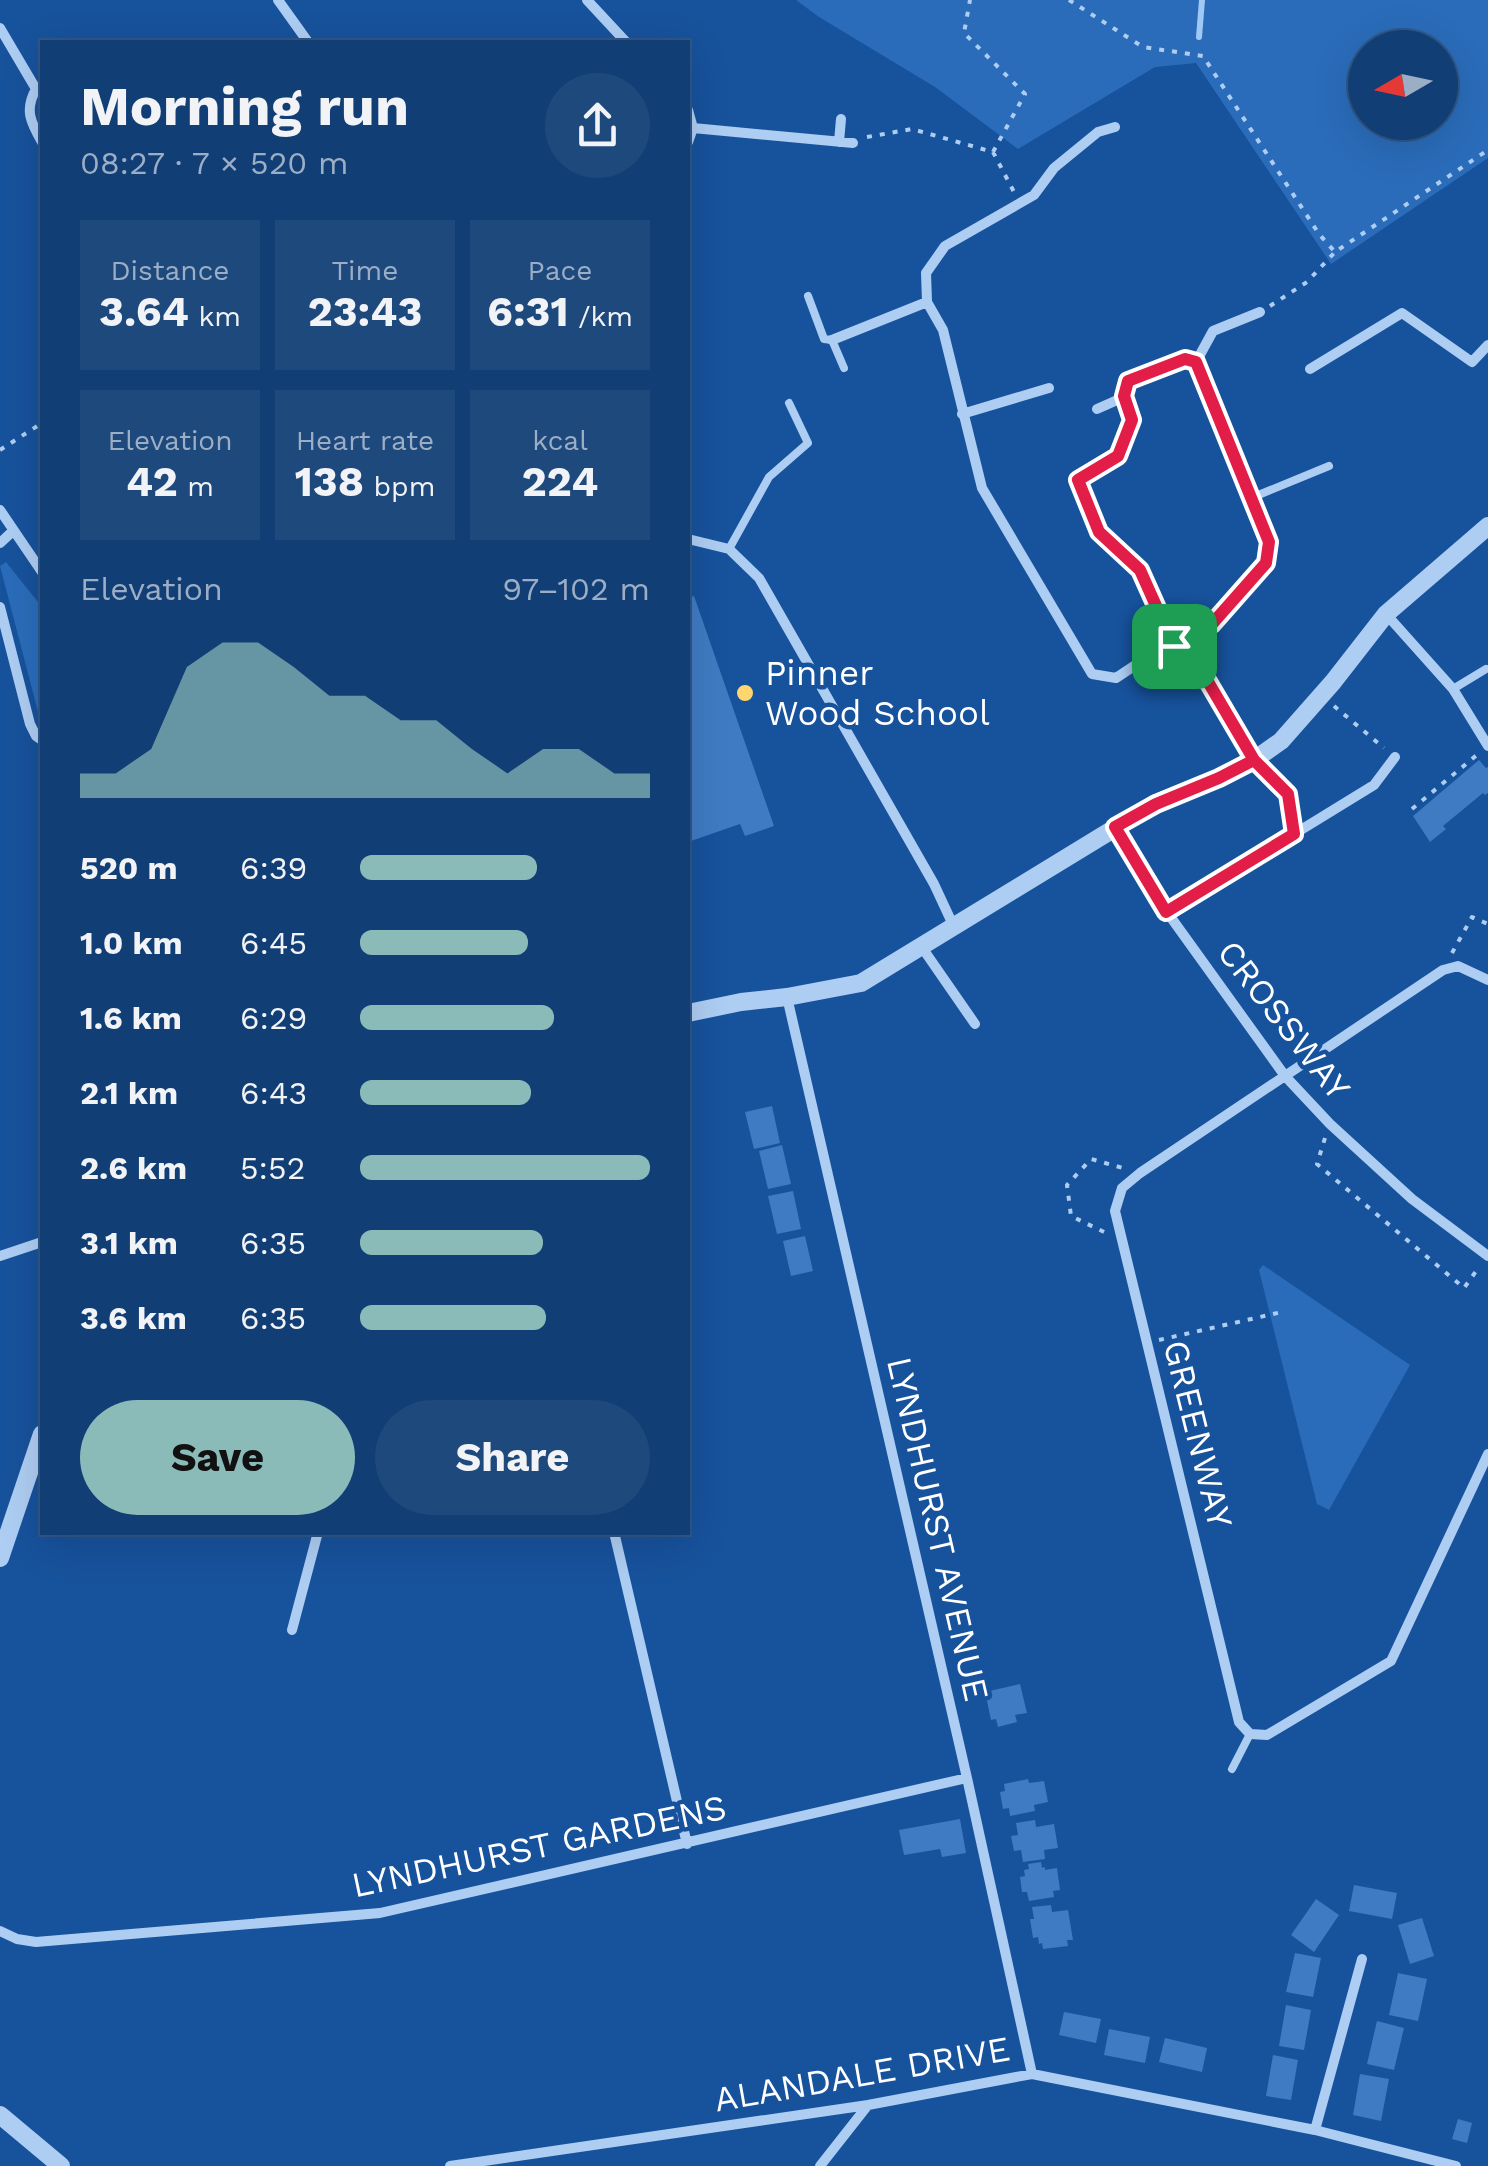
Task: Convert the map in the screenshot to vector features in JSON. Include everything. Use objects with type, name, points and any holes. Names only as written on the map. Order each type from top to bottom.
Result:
[{"type":"street","points":[[278,0],[307,40]]},
{"type":"street","points":[[587,0],[624,40]]},
{"type":"street","points":[[0,28],[39,88],[30,99],[29,113],[40,139]]},
{"type":"street","points":[[690,119],[690,135]]},
{"type":"street","points":[[839,142],[840,119]]},
{"type":"street","points":[[1116,127],[1098,132],[1054,168],[1034,194],[1020,204],[945,246],[926,272],[927,302],[943,330],[982,488],[1092,674],[1116,678],[1161,648],[1181,646],[1212,624],[1266,563],[1269,542],[1196,362]]},
{"type":"street","points":[[692,128],[854,143]]},
{"type":"street","points":[[832,340],[927,302]]},
{"type":"street","points":[[1196,362],[1213,331],[1260,312]]},
{"type":"street","points":[[1310,369],[1402,312],[1472,362],[1488,345]]},
{"type":"street","points":[[1097,409],[1124,396],[1128,381],[1185,359],[1196,362]]},
{"type":"street","points":[[962,414],[1049,388]]},
{"type":"street","points":[[0,510],[40,569]]},
{"type":"street","points":[[690,1013],[861,982],[1115,827],[1254,760],[1281,741],[1386,614],[1488,526]]},
{"type":"street","points":[[0,543],[13,531]]},
{"type":"street","points":[[690,540],[730,548],[759,578],[934,884],[954,927]]},
{"type":"street","points":[[0,606],[30,724],[40,739]]},
{"type":"street","points":[[1386,614],[1453,689],[1488,746]]},
{"type":"street","points":[[1181,646],[1254,760]]},
{"type":"street","points":[[1166,912],[1374,784],[1395,758]]},
{"type":"street","name":"CROSSWAY","points":[[1115,827],[1166,912],[1285,1076],[1330,1124],[1412,1199],[1488,1256]]},
{"type":"street","points":[[920,946],[975,1024]]},
{"type":"street","points":[[1443,970],[1458,966],[1488,980]]},
{"type":"street","name":"GREENWAY","points":[[1250,1734],[1239,1722],[1116,1211],[1122,1188],[1140,1173],[1443,970]]},
{"type":"street","name":"LYNDHURST AVENUE","points":[[787,997],[1032,2074]]},
{"type":"street","points":[[0,1256],[40,1243]]},
{"type":"street","points":[[0,1558],[40,1440]]},
{"type":"street","points":[[1250,1734],[1267,1735],[1391,1662],[1488,1454]]},
{"type":"street","points":[[292,1630],[317,1535]]},
{"type":"street","points":[[615,1535],[687,1844]]},
{"type":"street","name":"LYNDHURST GARDENS","points":[[0,1931],[36,1942],[380,1913],[967,1778]]},
{"type":"street","points":[[1315,2130],[1362,1959]]},
{"type":"street","name":"ALANDALE DRIVE","points":[[450,2166],[868,2105],[1032,2074],[1315,2130],[1456,2166]]},
{"type":"street","points":[[820,2166],[868,2105]]},
{"type":"street","points":[[0,2115],[60,2166]]},
{"type":"lane","points":[[808,296],[824,339],[832,340],[844,368]]},
{"type":"lane","points":[[730,548],[769,476],[808,443],[790,404]]},
{"type":"lane","points":[[1251,498],[1328,466]]},
{"type":"lane","points":[[1453,689],[1486,669]]},
{"type":"lane","points":[[1232,1769],[1250,1734]]},
{"type":"path","points":[[970,0],[964,33],[1025,94],[992,152]]},
{"type":"path","points":[[1069,0],[1143,47],[1203,56],[1335,252]]},
{"type":"path","points":[[854,143],[866,136],[912,130],[992,152],[1020,204]]},
{"type":"path","points":[[1260,312],[1307,282],[1335,252],[1488,150]]},
{"type":"path","points":[[1124,396],[1132,420],[1118,456],[1078,480],[1099,532],[1140,570],[1181,646]]},
{"type":"path","points":[[0,450],[40,424]]},
{"type":"path","points":[[1321,696],[1395,758]]},
{"type":"path","points":[[1412,809],[1488,746]]},
{"type":"path","points":[[1254,760],[1288,794],[1294,834]]},
{"type":"path","points":[[1443,970],[1472,917],[1488,924]]},
{"type":"path","points":[[1330,1124],[1317,1164],[1464,1288],[1488,1256]]},
{"type":"path","points":[[1122,1240],[1071,1216],[1067,1185],[1091,1160],[1140,1173]]},
{"type":"path","points":[[1147,1342],[1282,1312]]},
{"type":"shaded area","points":[[796,0],[1488,0],[1488,158],[1331,264],[1196,63],[1155,67],[1018,149],[935,87]]},
{"type":"shaded area","points":[[6,562],[40,604],[40,719],[0,566]]},
{"type":"shaded area","points":[[1263,1265],[1410,1365],[1329,1510],[1317,1504],[1259,1270]]},
{"type":"building","points":[[694,596],[774,826],[745,836],[740,824],[690,841],[690,597]]},
{"type":"building","points":[[1479,760],[1488,767],[1488,793],[1443,826],[1446,829],[1430,842],[1413,816]]},
{"type":"building","points":[[772,1106],[780,1143],[754,1149],[745,1112]]},
{"type":"building","points":[[782,1145],[791,1184],[768,1189],[759,1151]]},
{"type":"building","points":[[793,1191],[801,1229],[777,1234],[768,1196]]},
{"type":"building","points":[[805,1236],[813,1271],[791,1276],[783,1241]]},
{"type":"building","points":[[1020,1684],[1027,1713],[1015,1715],[1017,1722],[998,1727],[996,1719],[991,1720],[985,1692]]},
{"type":"building","points":[[1028,1779],[1029,1783],[1044,1781],[1048,1802],[1034,1805],[1035,1811],[1010,1816],[1009,1808],[1003,1809],[1000,1792],[1005,1791],[1004,1784]]},
{"type":"building","points":[[960,1819],[966,1853],[942,1857],[940,1849],[904,1855],[899,1830]]},
{"type":"building","points":[[1035,1820],[1036,1827],[1054,1824],[1058,1848],[1044,1850],[1045,1859],[1023,1862],[1021,1850],[1014,1851],[1011,1836],[1018,1835],[1016,1823]]},
{"type":"building","points":[[1041,1862],[1045,1870],[1057,1868],[1060,1890],[1053,1891],[1054,1897],[1029,1901],[1027,1892],[1022,1892],[1020,1877],[1025,1876],[1028,1864]]},
{"type":"building","points":[[1354,1885],[1397,1893],[1392,1919],[1349,1911]]},
{"type":"building","points":[[1316,1899],[1339,1915],[1314,1952],[1291,1935]]},
{"type":"building","points":[[1051,1905],[1052,1912],[1068,1910],[1073,1940],[1067,1940],[1068,1946],[1043,1949],[1038,1937],[1033,1938],[1032,1907]]},
{"type":"building","points":[[1422,1918],[1434,1956],[1410,1964],[1398,1925]]},
{"type":"building","points":[[1295,1953],[1321,1958],[1313,1997],[1286,1992]]},
{"type":"building","points":[[1398,1973],[1427,1979],[1418,2021],[1389,2015]]},
{"type":"building","points":[[1286,2005],[1311,2010],[1304,2050],[1279,2046]]},
{"type":"building","points":[[1064,2012],[1101,2019],[1096,2043],[1059,2035]]},
{"type":"building","points":[[1377,2021],[1404,2028],[1394,2070],[1367,2064]]},
{"type":"building","points":[[1109,2029],[1150,2037],[1145,2063],[1104,2055]]},
{"type":"building","points":[[1165,2038],[1207,2048],[1202,2072],[1159,2062]]},
{"type":"building","points":[[1273,2055],[1298,2060],[1291,2100],[1266,2096]]},
{"type":"building","points":[[1360,2074],[1389,2079],[1381,2121],[1353,2115]]},
{"type":"building","points":[[1458,2119],[1472,2123],[1467,2143],[1452,2139]]},
{"type":"waterway","points":[[1199,37],[1202,0]]},
{"type":"place","name":"Pinner Wood School","points":[[745,693]]},
{"type":"route","points":[[1174,646],[1140,570],[1099,532],[1078,480],[1118,456],[1132,420],[1124,396],[1128,381],[1185,359],[1196,362],[1269,542],[1266,563],[1187,646],[1254,760],[1115,827],[1166,912],[1294,834],[1288,794],[1254,760],[1187,646],[1174,646]]}]
